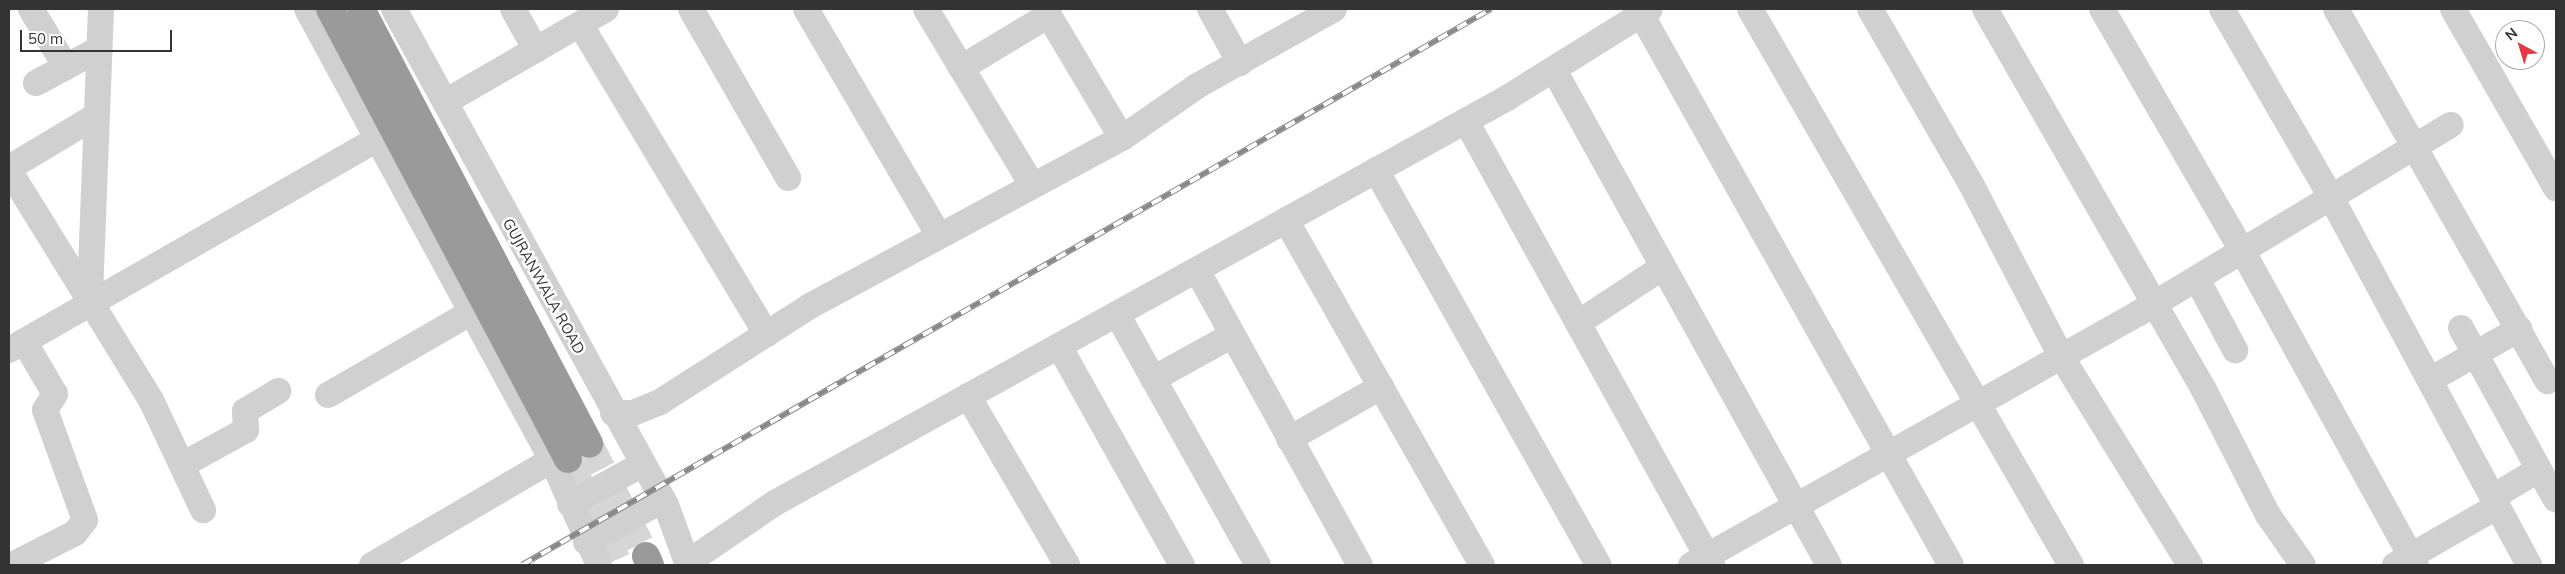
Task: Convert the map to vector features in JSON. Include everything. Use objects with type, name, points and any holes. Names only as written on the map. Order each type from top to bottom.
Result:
[{"type":"highway","points":[[330,9],[570,454]]},
{"type":"highway","points":[[361,9],[570,454]]},
{"type":"street","points":[[33,9],[66,67]]},
{"type":"street","points":[[90,301],[101,9]]},
{"type":"street","points":[[307,9],[375,140],[472,312],[570,454],[570,504],[598,565]]},
{"type":"street","name":"GUJRANWALA ROAD","points":[[394,9],[613,413],[643,464],[662,500],[688,564]]},
{"type":"street","points":[[513,9],[536,50]]},
{"type":"street","points":[[690,9],[788,178]]},
{"type":"street","points":[[806,9],[938,234]]},
{"type":"street","points":[[926,9],[1032,185]]},
{"type":"street","points":[[1210,9],[1240,63]]},
{"type":"street","points":[[613,413],[633,413],[660,402],[766,334],[938,234],[1122,138],[1175,100],[1334,9]]},
{"type":"street","points":[[1750,9],[2071,565]]},
{"type":"street","points":[[1870,9],[1972,184],[2061,356],[2190,565]]},
{"type":"street","points":[[1985,9],[2153,305],[2204,390],[2268,515],[2303,565]]},
{"type":"street","points":[[2102,9],[2243,252],[2408,562],[2545,470]]},
{"type":"street","points":[[2222,9],[2332,199],[2529,565]]},
{"type":"street","points":[[2336,9],[2416,146],[2547,381]]},
{"type":"street","points":[[2453,9],[2556,188]]},
{"type":"street","points":[[688,564],[775,503],[1466,121],[1554,70],[1645,11],[1951,565]]},
{"type":"street","points":[[961,68],[1047,12],[1122,138]]},
{"type":"street","points":[[445,102],[536,50],[593,14],[766,334]]},
{"type":"street","points":[[36,83],[98,49]]},
{"type":"street","points":[[1554,70],[1828,565]]},
{"type":"street","points":[[96,116],[9,169],[151,400],[184,464],[203,510]]},
{"type":"street","points":[[1466,121],[1578,323],[1703,562],[1796,506],[2153,305],[2332,199],[2451,125]]},
{"type":"street","points":[[12,565],[75,533],[85,520],[45,410],[55,394],[16,345],[90,301],[375,140]]},
{"type":"street","points":[[1376,170],[1599,565]]},
{"type":"street","points":[[1286,220],[1482,565]]},
{"type":"street","points":[[1578,323],[1663,267]]},
{"type":"street","points":[[1197,270],[1231,336],[1360,565]]},
{"type":"street","points":[[2197,279],[2235,350]]},
{"type":"street","points":[[328,394],[472,312]]},
{"type":"street","points":[[1117,314],[1258,565]]},
{"type":"street","points":[[2461,328],[2545,470],[2556,500]]},
{"type":"street","points":[[2430,380],[2519,328]]},
{"type":"street","points":[[1153,379],[1231,336]]},
{"type":"street","points":[[1059,346],[1182,565]]},
{"type":"street","points":[[1289,439],[1381,387]]},
{"type":"street","points":[[184,464],[246,430],[245,412],[278,390]]},
{"type":"street","points":[[968,396],[1067,565]]},
{"type":"street","points":[[372,565],[570,454]]},
{"type":"street","points":[[570,504],[643,464]]},
{"type":"street","points":[[586,542],[662,500]]},
{"type":"tunnel","points":[[589,444],[646,556]]},
{"type":"tunnel","points":[[568,459],[619,565]]},
{"type":"railway","points":[[522,565],[1491,9]]}]
